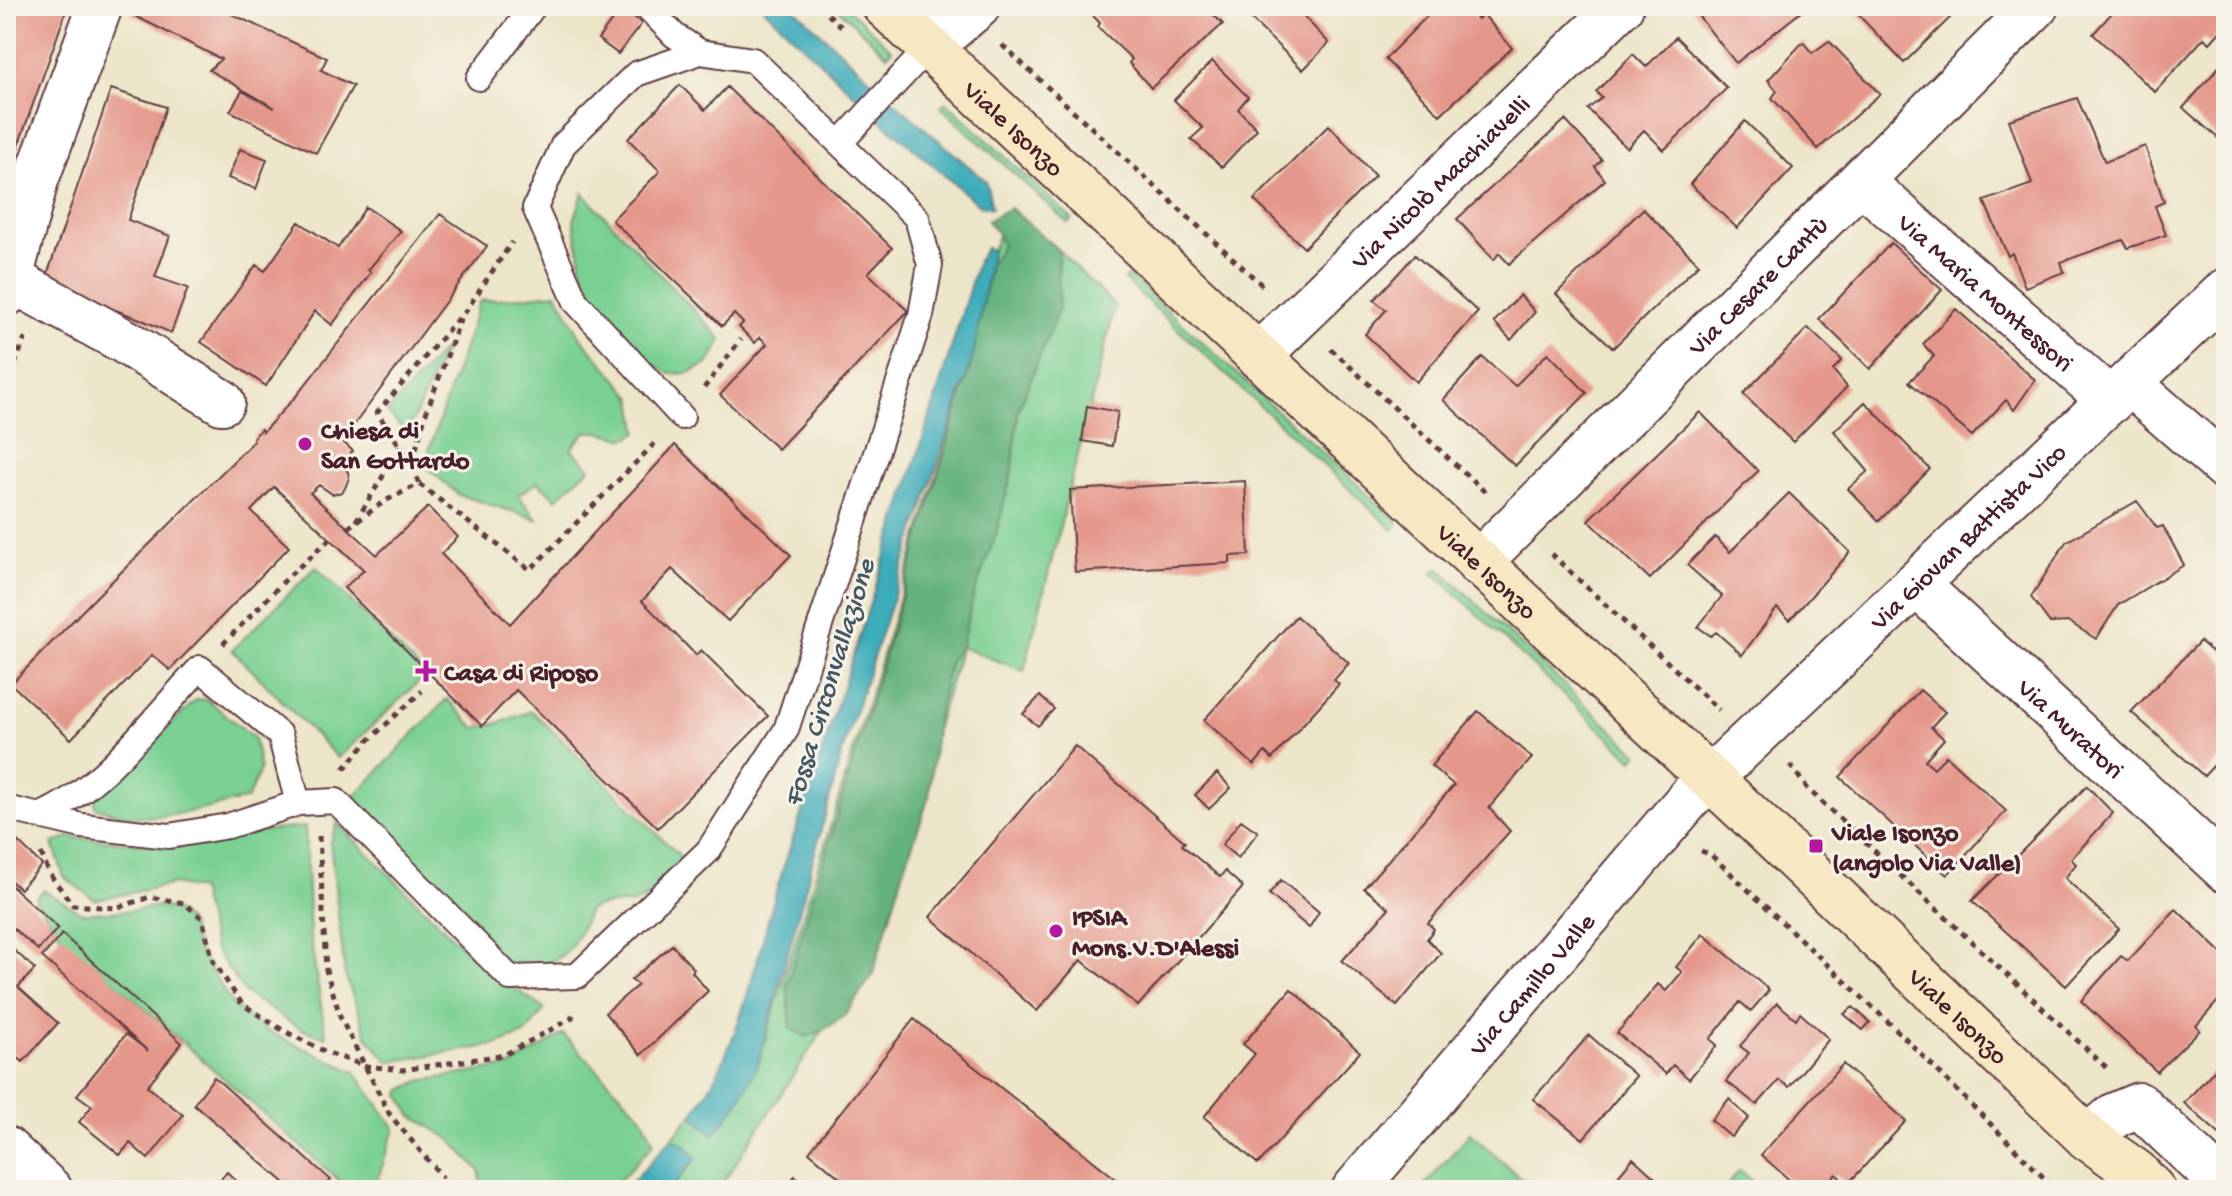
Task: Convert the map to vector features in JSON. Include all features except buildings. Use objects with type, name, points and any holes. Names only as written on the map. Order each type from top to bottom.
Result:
[{"type":"main road","name":"Viale Isonzo","points":[[885,6],[2088,1138],[2136,1172],[2153,1190]]},
{"type":"main road","name":"Viale Isonzo","points":[[2088,1138],[2118,1190]]},
{"type":"street","points":[[100,6],[36,180],[8,287],[124,341],[222,402]]},
{"type":"street","points":[[928,48],[978,6]]},
{"type":"street","name":"Via Nicolò Macchiavelli","points":[[1258,356],[1621,6]]},
{"type":"street","name":"Via Cesare Cantù","points":[[1478,563],[2036,6]]},
{"type":"street","name":"Via Maria Montessori","points":[[1862,182],[2120,392],[2226,468]]},
{"type":"street","name":"Via Giovan Battista Vico","points":[[1709,779],[2226,291]]},
{"type":"street","name":"Via Muratori","points":[[1916,584],[2226,870]]},
{"type":"street","name":"Via Camillo Valle","points":[[1354,1190],[1662,829],[1709,779]]},
{"type":"street","points":[[2088,1138],[2115,1115],[2139,1105],[2226,1187]]},
{"type":"street","points":[[6,1149],[50,1190]]},
{"type":"lane","points":[[479,78],[534,6]]},
{"type":"lane","points":[[6,808],[82,826],[169,836],[228,826],[298,803],[336,801],[510,978],[577,976],[708,851],[786,730],[921,315],[930,265],[917,218],[753,60],[700,52],[674,35],[646,6]]},
{"type":"lane","points":[[840,143],[928,48]]},
{"type":"lane","points":[[682,417],[576,302],[535,208],[563,145],[636,74],[700,52]]},
{"type":"lane","points":[[39,816],[65,805],[90,786],[200,668],[280,735],[298,803]]},
{"type":"path","points":[[819,6],[885,94]]},
{"type":"path","points":[[412,463],[426,413],[461,318],[535,208]]},
{"type":"path","points":[[477,296],[377,413],[412,463],[419,484],[530,570],[682,417],[741,339]]},
{"type":"path","points":[[401,446],[351,527],[385,501],[419,484]]},
{"type":"path","points":[[200,668],[290,575],[330,539]]},
{"type":"path","points":[[422,691],[342,771],[324,802],[319,821],[326,970],[341,1019],[390,1115],[443,1178]]},
{"type":"path","points":[[39,816],[32,832],[50,875],[73,905],[116,908],[150,897],[184,903],[202,918],[213,961],[242,1004],[284,1031],[328,1053],[366,1066],[402,1070],[504,1055],[572,1018],[577,976]]},
{"type":"path","points":[[1662,829],[1679,843],[1710,854],[1903,1036],[2056,1190]]},
{"type":"green space","points":[[835,6],[845,6],[892,50],[887,55]]},
{"type":"green space","points":[[946,102],[1072,219],[1068,223],[941,107]]},
{"type":"green space","points":[[583,193],[722,340],[709,363],[689,373],[670,374],[652,363],[587,296],[574,221]]},
{"type":"green space","points":[[1010,208],[1115,306],[1024,671],[961,647],[864,968],[724,1181],[716,1190],[670,1190],[696,1158],[686,1146],[672,1138],[692,1115],[703,1124],[757,1067],[973,356],[992,250]]},
{"type":"green space","points":[[1010,208],[1058,250],[1059,308],[1018,411],[1013,468],[996,534],[974,594],[961,646],[950,660],[937,718],[929,797],[872,976],[845,1015],[807,1037],[791,1029],[787,985],[973,356],[990,265],[1002,245],[997,232],[987,221]]},
{"type":"green space","points":[[1129,275],[1398,522],[1393,530],[1124,279]]},
{"type":"green space","points":[[557,293],[581,338],[633,398],[638,432],[626,439],[585,432],[571,449],[590,468],[556,499],[538,482],[518,495],[537,519],[459,495],[424,465],[480,301]]},
{"type":"green space","points":[[446,347],[407,434],[387,412]]},
{"type":"green space","points":[[316,567],[426,675],[338,758],[232,650]]},
{"type":"green space","points":[[1439,568],[1638,754],[1633,760],[1433,572]]},
{"type":"green space","points":[[206,699],[254,738],[260,770],[247,799],[152,817],[114,813],[95,807],[95,798],[196,700]]},
{"type":"green space","points":[[447,699],[475,728],[532,711],[682,858],[648,897],[634,903],[589,910],[576,938],[563,954],[516,974],[352,799]]},
{"type":"green space","points":[[337,823],[484,968],[545,1009],[525,1034],[495,1045],[389,1062],[368,1038],[345,975],[330,842]]},
{"type":"green space","points":[[305,827],[310,936],[326,1037],[301,1029],[245,993],[214,948],[200,890],[174,884],[95,900],[64,877],[53,843],[70,837],[173,847],[227,834]]},
{"type":"green space","points":[[43,890],[82,913],[159,906],[173,909],[189,922],[198,950],[233,1005],[267,1031],[355,1072],[395,1128],[374,1190],[350,1190],[61,935],[35,899]]},
{"type":"green space","points":[[563,1034],[641,1115],[654,1143],[611,1190],[480,1190],[480,1171],[450,1139],[411,1115],[400,1095],[402,1090],[420,1081],[511,1066]]},
{"type":"green space","points":[[1470,1133],[1534,1190],[1421,1190]]},
{"type":"green space","points":[[1740,1170],[1762,1190],[1723,1190]]},
{"type":"water","points":[[761,6],[792,6],[901,108],[986,181],[992,208],[979,205],[885,124]]},
{"type":"water","points":[[986,248],[992,250],[973,356],[843,749],[757,1067],[738,1103],[714,1135],[692,1115],[725,1058],[737,1027],[774,897],[978,260]]},
{"type":"water","points":[[672,1138],[686,1146],[696,1158],[670,1190],[625,1190]]},
{"type":"place","name":"Chiesa di San Gottardo","points":[[305,444]]},
{"type":"place","name":"Casa di Riposo","points":[[426,671]]},
{"type":"place","name":"Viale Isonzo (angolo Via Valle)","points":[[1816,846]]},
{"type":"place","name":"IPSIA Mons.V.D'Alessi","points":[[1056,931]]},
{"type":"water label","name":"Fossa Circonvallazione","points":[[827,682]]}]
